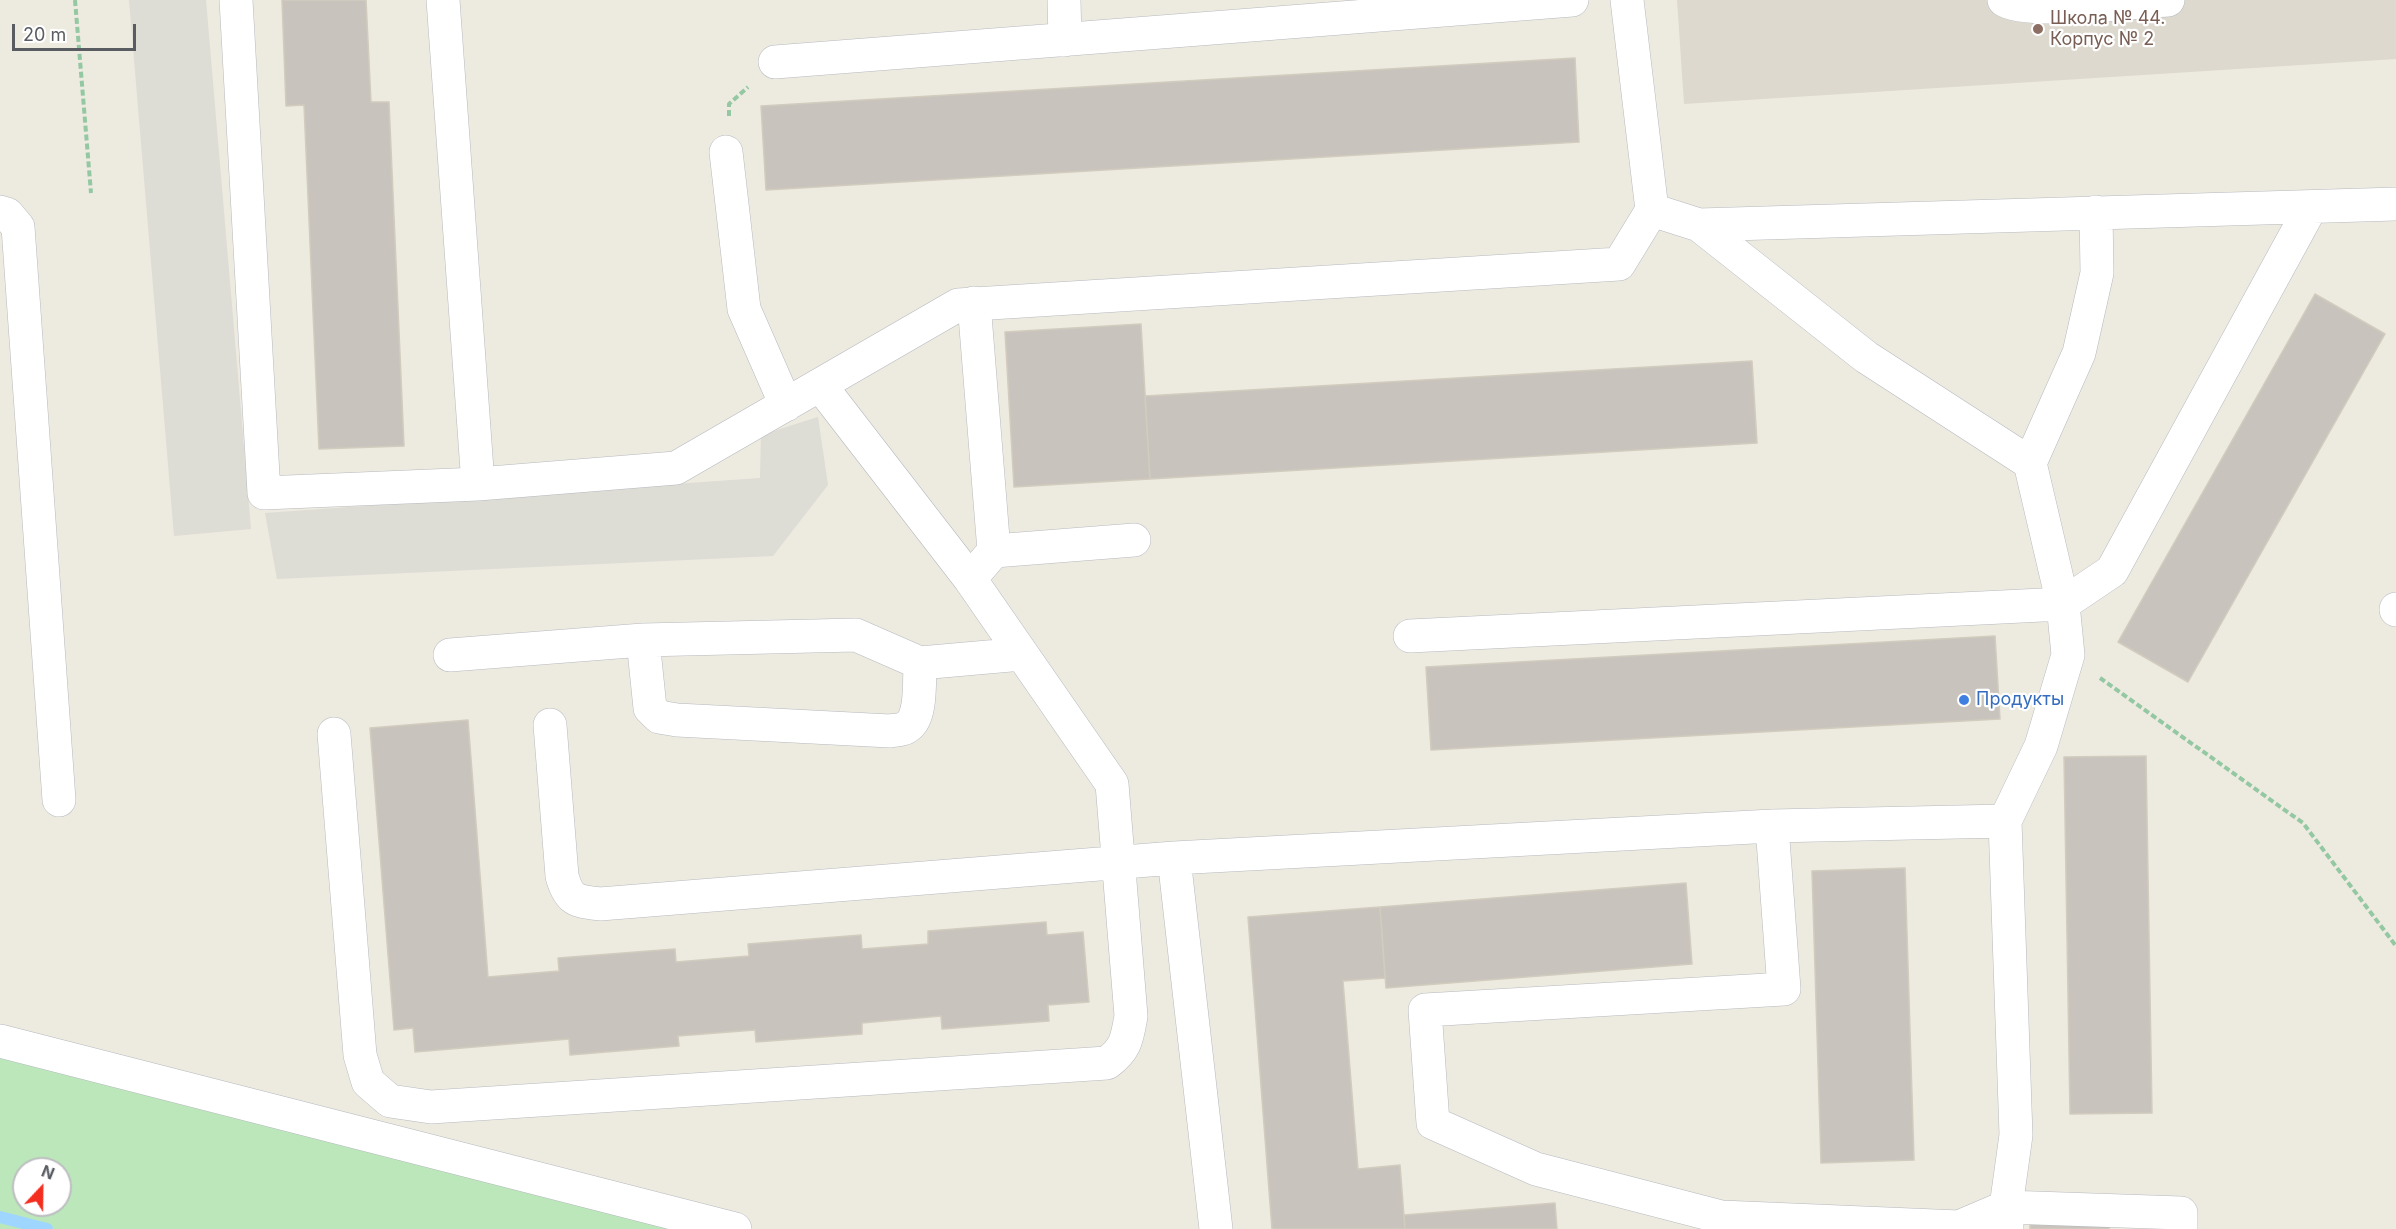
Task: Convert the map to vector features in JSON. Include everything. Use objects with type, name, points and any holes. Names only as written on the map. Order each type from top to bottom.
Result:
[{"type":"lane","points":[[236,0],[264,493],[477,484],[676,468],[958,305],[1619,264],[1652,210],[1627,0]]},
{"type":"lane","points":[[442,0],[477,484]]},
{"type":"lane","points":[[1064,0],[1065,40]]},
{"type":"lane","points":[[775,62],[1572,0]]},
{"type":"lane","points":[[2004,0],[2010,4],[2034,8],[2168,0]]},
{"type":"lane","points":[[726,152],[744,309],[786,405]]},
{"type":"lane","points":[[1652,210],[1700,225],[2396,204]]},
{"type":"lane","points":[[1410,636],[2063,604],[2112,571],[2311,207]]},
{"type":"lane","points":[[0,212],[7,214],[18,226],[58,800]]},
{"type":"lane","points":[[2007,1218],[2016,1135],[2005,821],[2041,746],[2068,655],[2063,604],[2030,463],[2079,353],[2097,273],[2096,212]]},
{"type":"lane","points":[[1700,225],[1866,357],[2030,463]]},
{"type":"lane","points":[[974,303],[994,551]]},
{"type":"lane","points":[[334,734],[360,1055],[368,1082],[390,1101],[431,1107],[1107,1063],[1121,1053],[1127,1040],[1131,1016],[1112,784],[970,579],[820,385]]},
{"type":"lane","points":[[970,579],[994,551],[1134,540]]},
{"type":"lane","points":[[450,655],[643,640],[856,635],[920,663],[1022,654]]},
{"type":"lane","points":[[643,640],[650,708],[659,717],[677,720],[890,731],[906,728],[914,721],[918,706],[920,663]]},
{"type":"lane","points":[[550,725],[562,876],[566,891],[578,901],[600,904],[1174,858],[1772,826],[2005,821]]},
{"type":"lane","points":[[1772,826],[1784,989],[1425,1010],[1433,1123],[1536,1169],[1721,1217],[1959,1228],[2007,1218],[2181,1213],[2181,1229]]},
{"type":"lane","points":[[1174,858],[1216,1229]]},
{"type":"lane","points":[[0,1041],[735,1229]]},
{"type":"path","points":[[75,0],[91,193]]},
{"type":"path","points":[[726,152],[729,104],[775,62]]},
{"type":"path","points":[[2068,655],[2303,823],[2396,946]]},
{"type":"shaded area","points":[[129,0],[206,0],[251,529],[174,536]]},
{"type":"shaded area","name":"Школа № 44. Корпус № 2","points":[[1677,0],[2396,0],[2396,59],[1684,104]]},
{"type":"shaded area","points":[[818,417],[828,485],[773,556],[277,579],[265,513],[760,478],[761,435]]},
{"type":"green space","points":[[0,1054],[696,1229],[0,1229]]},
{"type":"building","points":[[282,0],[366,0],[371,102],[389,102],[404,446],[319,449],[304,105],[286,106]]},
{"type":"building","points":[[1575,58],[1579,142],[766,190],[761,106]]},
{"type":"building","points":[[2315,294],[2385,334],[2188,682],[2118,642]]},
{"type":"building","points":[[1141,324],[1150,479],[1014,487],[1005,332]]},
{"type":"building","points":[[1752,361],[1757,443],[1150,479],[1145,396]]},
{"type":"building","points":[[1995,636],[2000,719],[1431,750],[1426,667]]},
{"type":"building","points":[[468,720],[488,977],[559,971],[558,958],[675,949],[676,962],[749,956],[748,944],[861,935],[862,949],[928,944],[928,931],[1046,922],[1047,935],[1083,932],[1089,1002],[1048,1005],[1049,1021],[942,1029],[941,1016],[862,1023],[862,1034],[756,1042],[755,1030],[678,1036],[679,1046],[570,1055],[569,1039],[415,1052],[413,1028],[394,1030],[370,728]]},
{"type":"building","points":[[2146,756],[2152,1113],[2070,1114],[2064,757]]},
{"type":"building","points":[[1905,868],[1914,1160],[1821,1163],[1812,871]]},
{"type":"building","points":[[1686,883],[1692,964],[1386,988],[1380,907]]},
{"type":"building","points":[[1380,907],[1385,978],[1343,981],[1358,1169],[1400,1165],[1405,1229],[1272,1229],[1248,917]]},
{"type":"building","points":[[1555,1203],[1557,1229],[1405,1229],[1404,1215]]},
{"type":"building","points":[[2030,1217],[2109,1218],[2109,1229],[2030,1229]]},
{"type":"waterway","points":[[0,1217],[47,1229]]},
{"type":"place","name":"Школа № 44. Корпус № 2","points":[[2038,29]]},
{"type":"place","name":"Продукты","points":[[1964,700]]}]
